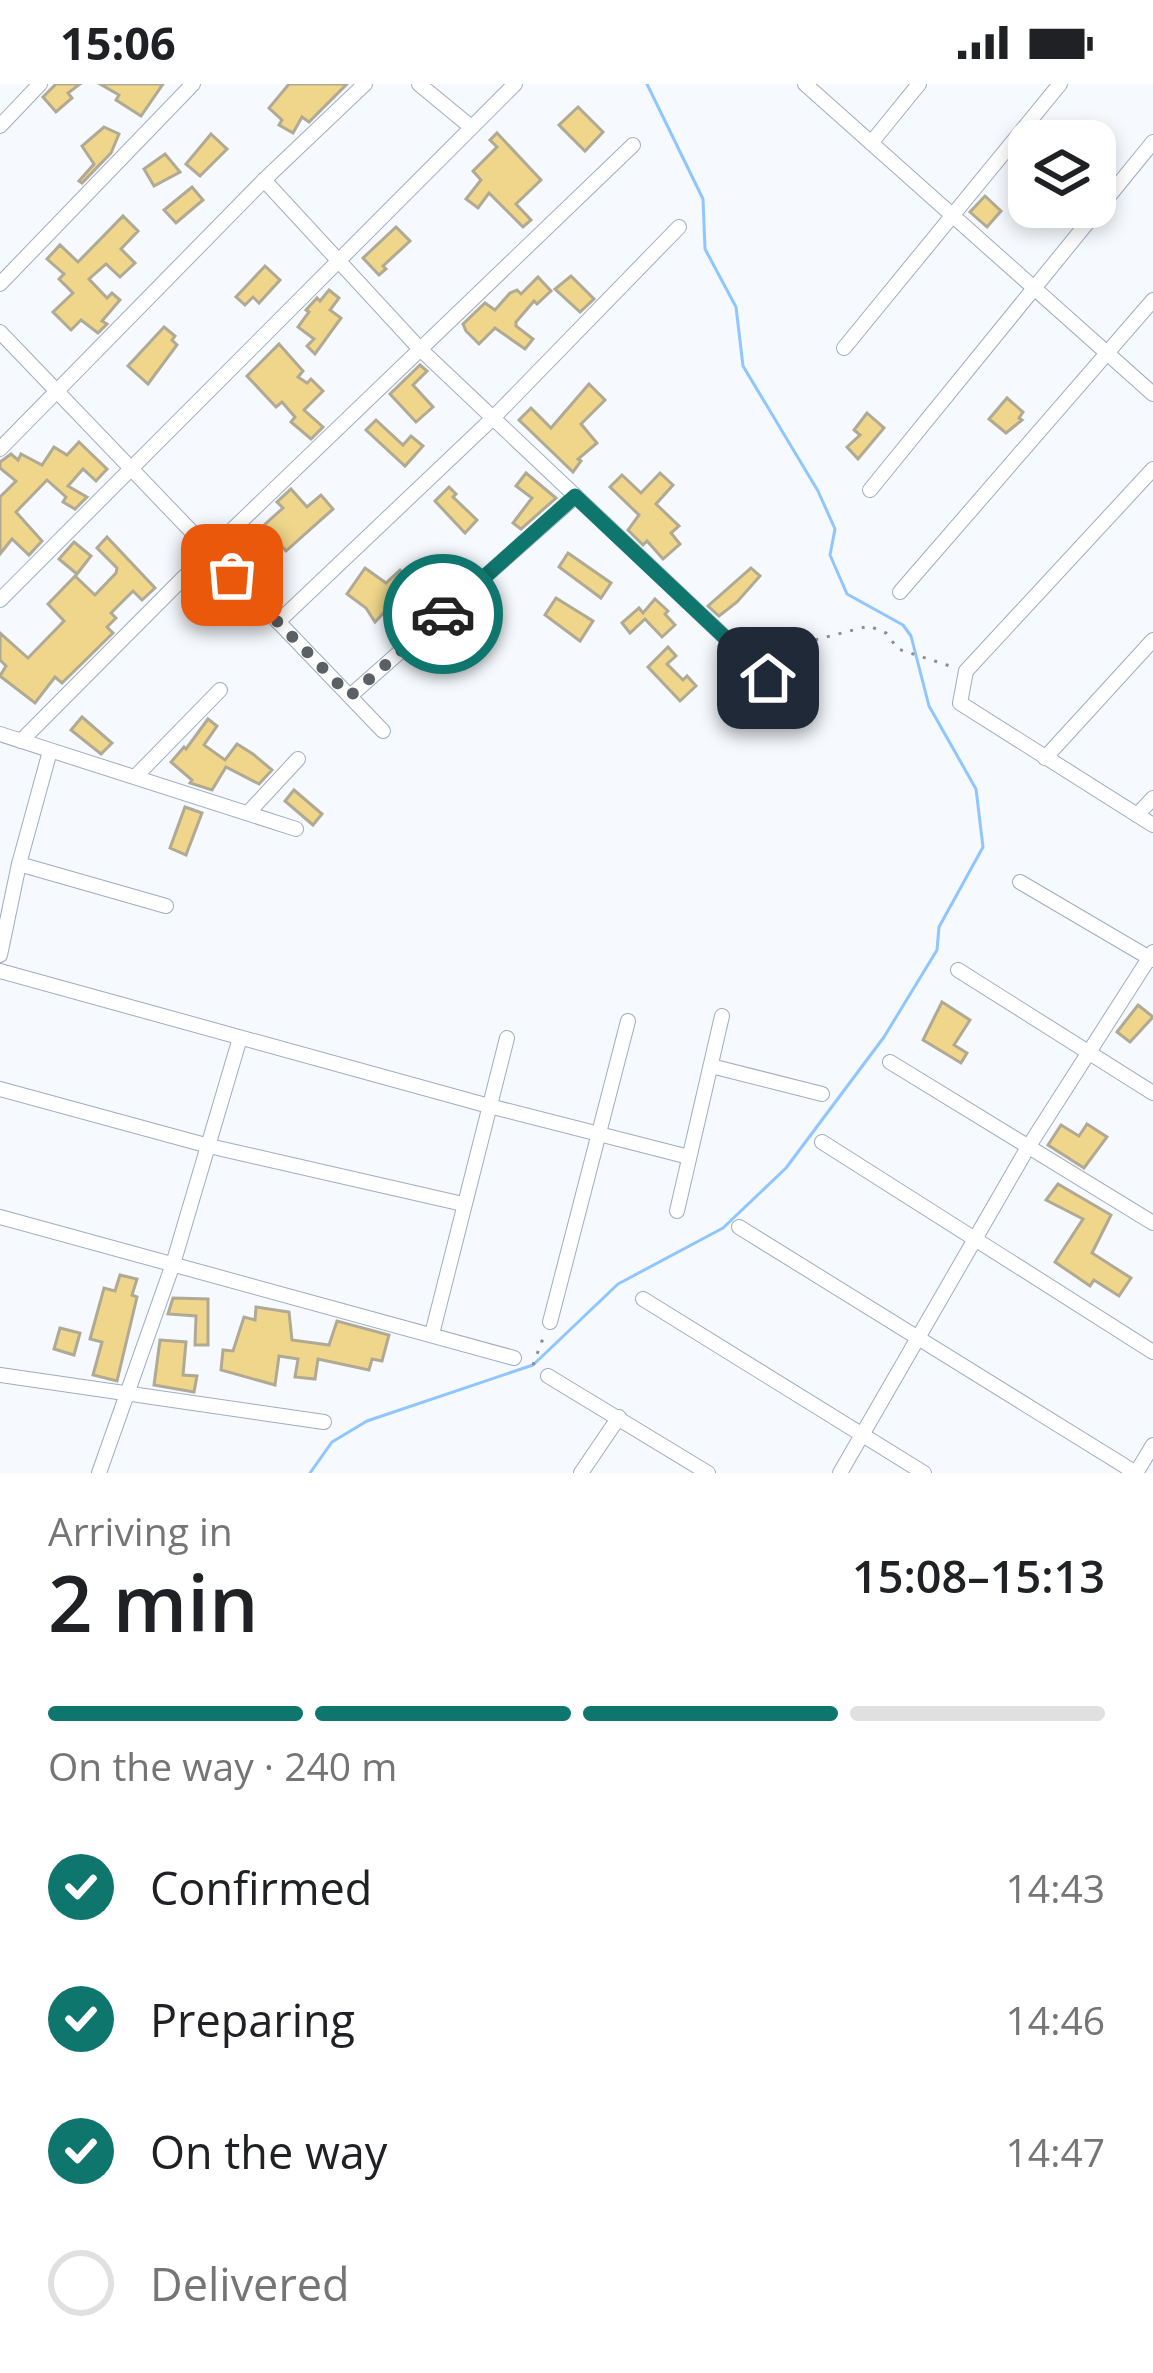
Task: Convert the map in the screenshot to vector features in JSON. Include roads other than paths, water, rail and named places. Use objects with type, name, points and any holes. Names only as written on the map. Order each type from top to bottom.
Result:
[{"type":"street","points":[[0,126],[40,84]]},
{"type":"street","points":[[0,284],[193,84]]},
{"type":"street","points":[[0,449],[364,84]]},
{"type":"street","points":[[419,84],[471,128]]},
{"type":"street","points":[[0,600],[515,84]]},
{"type":"street","points":[[805,84],[1153,394]]},
{"type":"street","points":[[872,143],[919,84]]},
{"type":"street","points":[[844,348],[1060,84]]},
{"type":"street","points":[[870,490],[1153,142]]},
{"type":"street","points":[[21,741],[209,552],[632,145]]},
{"type":"street","points":[[265,180],[419,348],[768,678]]},
{"type":"street","points":[[278,622],[494,417],[680,226]]},
{"type":"street","points":[[900,592],[1153,300]]},
{"type":"street","points":[[0,332],[383,731]]},
{"type":"street","points":[[1153,470],[966,671],[960,704],[1153,826]]},
{"type":"street","points":[[350,696],[575,496]]},
{"type":"street","points":[[1045,758],[1153,640]]},
{"type":"street","points":[[137,775],[220,690]]},
{"type":"street","points":[[0,734],[296,830]]},
{"type":"street","points":[[0,955],[50,751]]},
{"type":"street","points":[[248,813],[298,759]]},
{"type":"street","points":[[1137,815],[1153,798]]},
{"type":"street","points":[[19,864],[166,906]]},
{"type":"street","points":[[840,1473],[1027,1149],[1152,956],[1021,882]]},
{"type":"street","points":[[958,970],[1153,1093]]},
{"type":"street","points":[[0,971],[689,1157]]},
{"type":"street","points":[[677,1211],[722,1016]]},
{"type":"street","points":[[550,1322],[628,1022]]},
{"type":"street","points":[[99,1473],[173,1264],[240,1038]]},
{"type":"street","points":[[432,1334],[507,1038]]},
{"type":"street","points":[[890,1063],[1153,1223]]},
{"type":"street","points":[[711,1066],[822,1094]]},
{"type":"street","points":[[2,1095],[463,1204]]},
{"type":"street","points":[[822,1142],[1153,1352]]},
{"type":"street","points":[[0,1217],[514,1358]]},
{"type":"street","points":[[740,1227],[1136,1473],[1153,1445]]},
{"type":"street","points":[[643,1299],[925,1473]]},
{"type":"street","points":[[0,1375],[324,1422]]},
{"type":"street","points":[[548,1376],[706,1472]]},
{"type":"street","points":[[581,1473],[619,1418]]},
{"type":"waterway","points":[[310,1473],[332,1442],[367,1421],[533,1365],[618,1284],[723,1228],[786,1168],[884,1037],[937,950],[939,927],[983,847],[976,789],[929,706],[911,636],[903,625],[847,594],[830,555],[835,529],[818,491],[743,366],[736,307],[705,249],[703,199],[647,84]]}]
